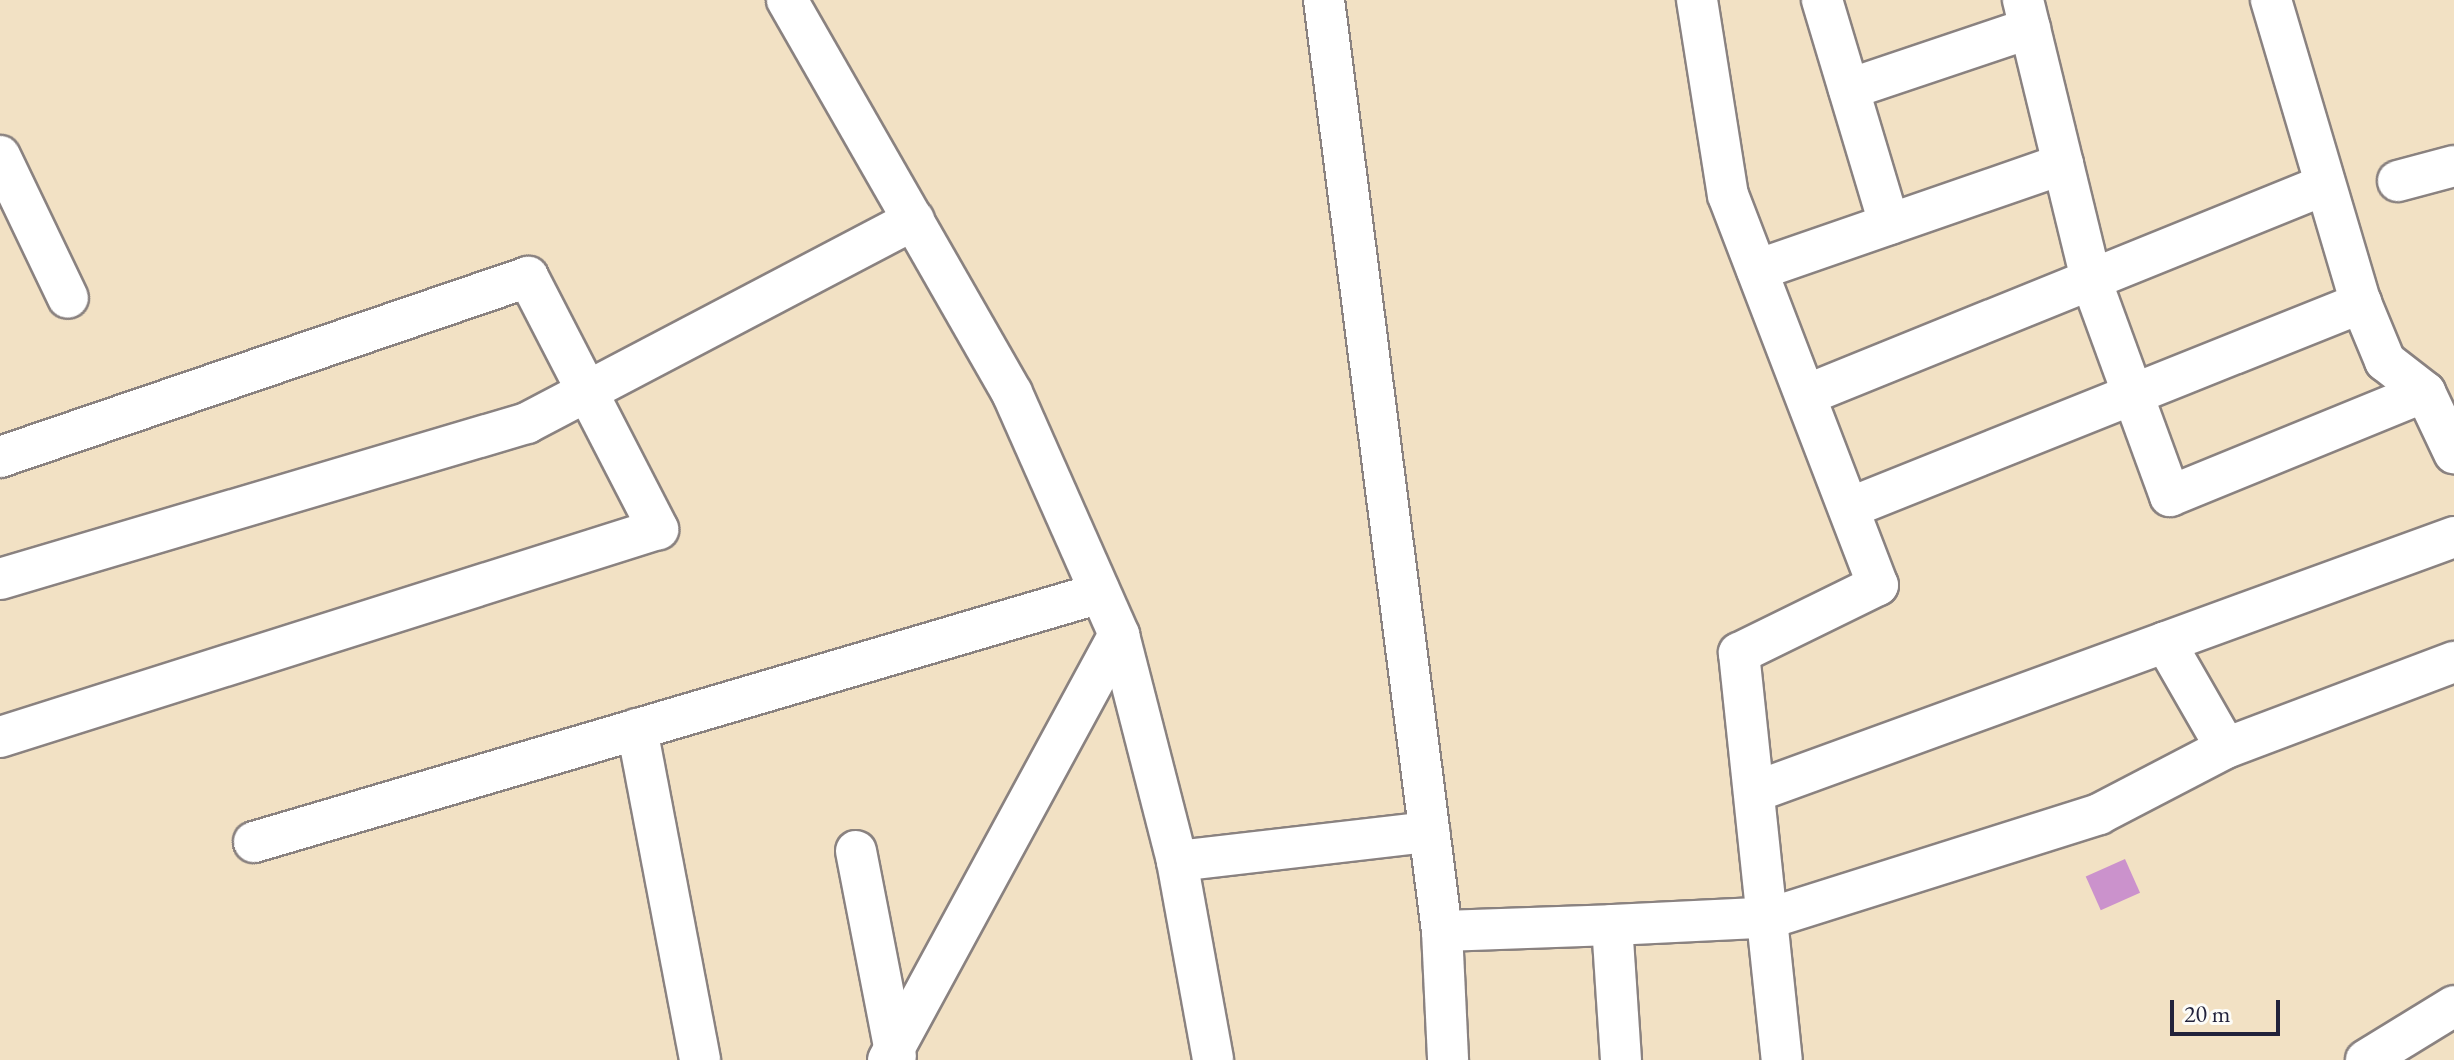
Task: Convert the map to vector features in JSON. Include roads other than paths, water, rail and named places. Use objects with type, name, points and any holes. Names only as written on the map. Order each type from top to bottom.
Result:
[{"type":"street","points":[[787,0],[1012,393],[1119,635],[1177,861],[1213,1060]]},
{"type":"street","points":[[1324,0],[1442,931],[1448,1060]]},
{"type":"street","points":[[1697,0],[1728,195],[1878,585],[1739,653],[1773,917],[1782,1060]]},
{"type":"street","points":[[1822,0],[1889,224]]},
{"type":"street","points":[[2271,0],[2322,186],[2361,303],[2385,361],[2425,392],[2454,453]]},
{"type":"street","points":[[1849,89],[2027,14],[2091,280],[2170,496],[2425,392]]},
{"type":"street","points":[[0,156],[68,298]]},
{"type":"street","points":[[1757,270],[2063,164]]},
{"type":"street","points":[[2398,181],[2454,166]]},
{"type":"street","points":[[1806,395],[2322,186]]},
{"type":"street","points":[[0,579],[527,423],[914,220]]},
{"type":"street","points":[[0,457],[528,277],[658,529],[0,737]]},
{"type":"street","points":[[1849,508],[2361,303]]},
{"type":"street","points":[[1757,791],[2454,537]]},
{"type":"street","points":[[254,842],[1100,593]]},
{"type":"street","points":[[893,1056],[1119,635]]},
{"type":"street","points":[[2165,642],[2226,748]]},
{"type":"street","points":[[1442,931],[1773,917],[2099,814],[2226,748],[2454,662]]},
{"type":"street","points":[[637,729],[700,1060]]},
{"type":"street","points":[[1177,861],[1429,832]]},
{"type":"street","points":[[856,851],[893,1056]]},
{"type":"street","points":[[1612,925],[1621,1060]]},
{"type":"street","points":[[2366,1060],[2454,1006]]}]
